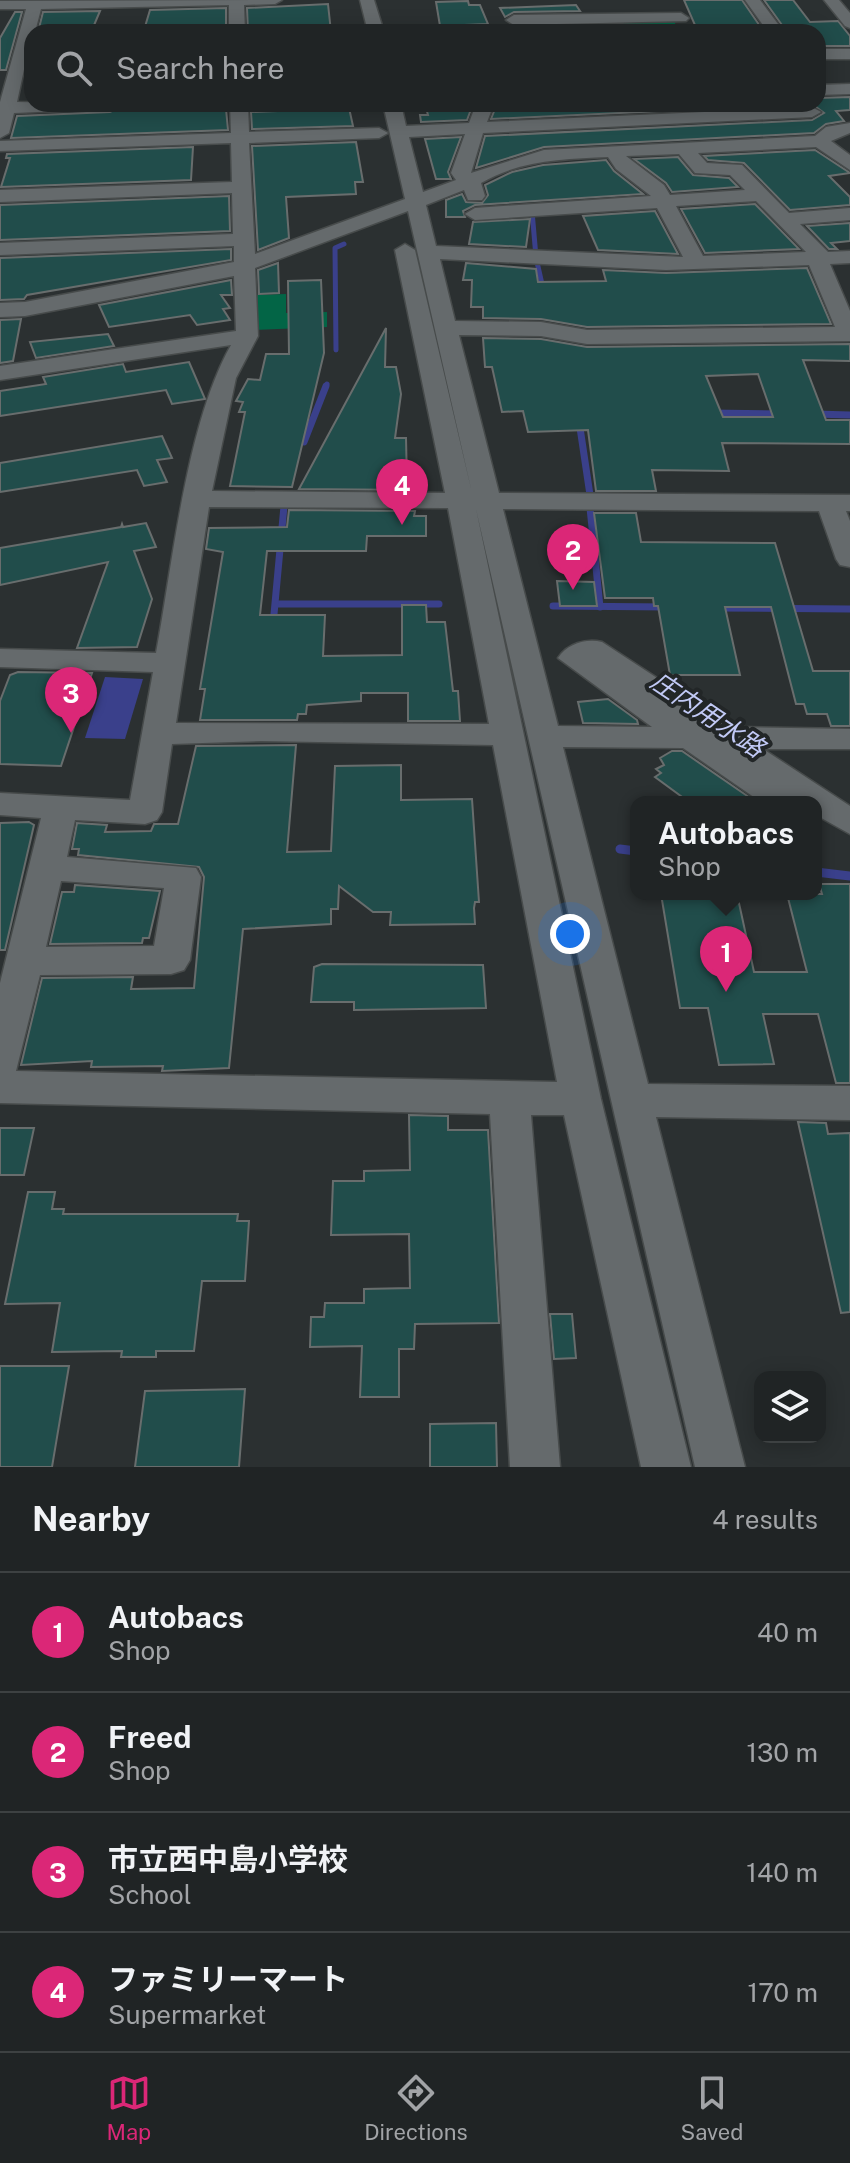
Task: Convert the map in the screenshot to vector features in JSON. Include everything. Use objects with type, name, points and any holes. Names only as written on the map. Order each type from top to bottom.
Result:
[{"type":"street","points":[[236,0],[237,24]]},
{"type":"street","points":[[0,5],[275,0]]},
{"type":"street","points":[[367,0],[374,24]]},
{"type":"street","points":[[506,21],[520,0]]},
{"type":"street","points":[[673,0],[684,24]]},
{"type":"street","points":[[752,0],[770,24]]},
{"type":"street","points":[[831,0],[850,23]]},
{"type":"street","points":[[28,24],[34,3]]},
{"type":"street","points":[[506,21],[562,24]]},
{"type":"street","points":[[0,133],[23,39]]},
{"type":"street","points":[[826,54],[850,54]]},
{"type":"street","points":[[826,90],[850,89]]},
{"type":"street","points":[[7,108],[24,107]]},
{"type":"street","points":[[0,804],[145,812],[197,499],[224,378],[247,336],[239,112]]},
{"type":"street","points":[[441,253],[475,214],[475,194],[462,185],[460,173],[469,130],[480,112]]},
{"type":"street","points":[[545,112],[551,126]]},
{"type":"street","points":[[0,146],[240,138],[386,118],[469,130],[752,112]]},
{"type":"street","points":[[814,112],[834,134],[850,164]]},
{"type":"street","points":[[386,118],[474,500],[545,736],[720,1467]]},
{"type":"street","points":[[0,249],[244,252],[406,205],[462,185],[488,171],[544,155],[834,134]]},
{"type":"street","points":[[446,328],[541,329],[587,337],[849,334],[820,259],[735,169],[702,169],[683,147]]},
{"type":"street","points":[[612,150],[623,165],[657,189],[697,264]]},
{"type":"street","points":[[0,196],[242,187]]},
{"type":"street","points":[[475,214],[759,195]]},
{"type":"street","points":[[406,205],[441,253],[446,328],[474,500],[506,735],[581,1099],[666,1467]]},
{"type":"street","points":[[782,219],[850,214]]},
{"type":"street","points":[[0,310],[25,309],[208,276],[244,252]]},
{"type":"street","points":[[441,253],[697,264],[850,257]]},
{"type":"street","points":[[0,373],[247,336]]},
{"type":"street","points":[[197,499],[840,503],[850,559]]},
{"type":"street","points":[[0,658],[170,663]]},
{"type":"street","points":[[158,734],[261,731],[506,735]]},
{"type":"street","points":[[545,736],[850,739]]},
{"type":"street","points":[[710,738],[778,796]]},
{"type":"street","points":[[710,738],[807,796]]},
{"type":"street","points":[[822,805],[850,822]]},
{"type":"street","points":[[0,1063],[61,807]]},
{"type":"street","points":[[822,828],[850,848]]},
{"type":"street","points":[[24,961],[171,960],[183,877],[47,868]]},
{"type":"street","points":[[0,1087],[581,1099]]},
{"type":"street","points":[[509,1098],[535,1467]]},
{"type":"street","points":[[632,1100],[850,1103]]},
{"type":"green space","points":[[600,21],[674,21],[675,24],[602,24]]},
{"type":"green space","points":[[286,294],[286,313],[327,312],[327,327],[253,330],[252,295]]},
{"type":"shaded area","points":[[105,677],[143,679],[125,739],[85,738]]},
{"type":"building","points":[[684,0],[742,0],[758,24],[694,24]]},
{"type":"building","points":[[764,0],[793,0],[810,22],[838,21],[850,36],[850,46],[826,46],[826,24],[781,24]]},
{"type":"building","points":[[468,1],[469,5],[480,5],[488,24],[440,24],[436,2]]},
{"type":"building","points":[[328,4],[330,24],[248,24],[247,8]]},
{"type":"building","points":[[576,5],[580,11],[514,12],[505,17],[500,8]]},
{"type":"building","points":[[226,8],[226,24],[146,24],[150,10]]},
{"type":"building","points":[[100,11],[95,24],[40,24],[43,12]]},
{"type":"building","points":[[15,12],[22,12],[6,70],[0,70],[0,38]]},
{"type":"building","points":[[850,97],[850,110],[836,111],[844,121],[826,124],[814,133],[544,147],[476,168],[485,136],[812,120],[826,112],[826,98]]},
{"type":"building","points":[[226,112],[228,130],[11,138],[17,116]]},
{"type":"building","points":[[251,112],[350,112],[353,126],[252,129]]},
{"type":"building","points":[[427,112],[470,112],[467,120],[421,122],[420,115],[428,115]]},
{"type":"building","points":[[494,112],[641,112],[491,119]]},
{"type":"building","points":[[461,137],[448,172],[451,179],[436,179],[425,139]]},
{"type":"building","points":[[356,142],[363,182],[355,182],[356,194],[286,197],[289,238],[258,250],[252,146]]},
{"type":"building","points":[[193,147],[191,180],[1,187],[10,158],[6,158],[7,154]]},
{"type":"building","points":[[815,150],[850,173],[829,176],[850,197],[850,205],[790,210],[744,163],[708,160],[704,156]]},
{"type":"building","points":[[678,157],[693,175],[729,178],[738,187],[672,192],[666,183],[634,159]]},
{"type":"building","points":[[606,160],[614,171],[643,194],[475,205],[463,211],[465,217],[446,217],[446,200],[462,194],[466,202],[482,203],[488,195],[485,185],[512,172],[543,165]]},
{"type":"building","points":[[229,196],[230,231],[0,240],[0,205]]},
{"type":"building","points":[[755,204],[799,249],[705,253],[681,209]]},
{"type":"building","points":[[655,211],[678,254],[598,250],[583,216]]},
{"type":"building","points":[[530,219],[526,247],[469,244],[473,222]]},
{"type":"building","points":[[850,223],[850,241],[831,243],[837,249],[829,249],[807,226]]},
{"type":"building","points":[[231,249],[231,260],[27,295],[24,299],[0,300],[0,258]]},
{"type":"building","points":[[278,263],[279,293],[259,294],[258,270]]},
{"type":"building","points":[[466,263],[536,269],[538,282],[606,281],[603,270],[666,273],[807,268],[831,324],[587,327],[541,319],[483,318],[483,307],[471,307],[472,280],[463,280]]},
{"type":"building","points":[[231,280],[232,295],[221,295],[230,308],[223,309],[230,320],[197,325],[190,315],[109,327],[99,305]]},
{"type":"building","points":[[321,280],[324,353],[292,487],[230,486],[245,412],[239,412],[243,402],[236,401],[248,379],[260,380],[266,354],[289,354],[288,281]]},
{"type":"building","points":[[21,319],[13,361],[0,363],[0,320]]},
{"type":"building","points":[[386,328],[385,367],[396,367],[401,394],[395,438],[406,438],[407,484],[416,484],[416,490],[299,489]]},
{"type":"building","points":[[108,334],[114,346],[36,358],[30,342]]},
{"type":"building","points":[[483,338],[541,339],[587,347],[850,344],[850,361],[803,360],[826,420],[850,420],[850,444],[722,443],[729,471],[652,470],[656,491],[596,491],[588,430],[528,432],[523,411],[502,412],[492,367],[485,367]],"holes":[[[758,374],[773,417],[723,417],[706,376]]]},
{"type":"building","points":[[189,362],[205,399],[172,404],[166,390],[0,416],[0,391],[46,384],[43,377],[123,364],[126,372]]},
{"type":"building","points":[[162,436],[172,458],[157,460],[167,482],[144,486],[137,470],[0,492],[0,463]]},
{"type":"building","points":[[289,510],[415,511],[414,516],[426,516],[426,536],[367,536],[366,551],[267,551],[260,615],[325,615],[323,656],[402,655],[402,605],[426,605],[427,622],[445,622],[453,691],[458,691],[460,721],[408,721],[408,693],[361,693],[361,701],[307,705],[306,714],[298,714],[297,720],[200,720],[205,689],[200,689],[223,552],[206,549],[209,528],[287,527]]},
{"type":"building","points":[[594,513],[636,513],[641,542],[775,543],[813,671],[850,671],[850,726],[831,726],[827,714],[807,714],[804,704],[796,704],[771,607],[725,607],[740,675],[670,675],[658,606],[654,606],[653,598],[605,598]]},
{"type":"building","points":[[146,523],[156,547],[134,551],[152,599],[137,647],[77,648],[108,562],[0,585],[0,548],[121,527],[122,524],[123,527]]},
{"type":"building","points":[[557,581],[594,582],[597,606],[560,606]]},
{"type":"building","points":[[18,672],[92,673],[61,766],[0,764],[0,701],[10,675]]},
{"type":"building","points":[[608,699],[637,720],[638,724],[583,723],[578,702]]},
{"type":"building","points":[[296,745],[287,852],[331,851],[335,766],[401,765],[401,800],[472,799],[479,902],[475,902],[475,924],[390,925],[391,912],[373,912],[339,886],[338,909],[331,909],[331,924],[243,929],[229,1068],[162,1071],[163,1066],[91,1067],[92,1061],[21,1065],[42,978],[133,977],[131,989],[194,988],[204,877],[199,867],[78,855],[79,849],[72,849],[77,823],[107,825],[105,832],[151,831],[154,824],[178,824],[196,746]]},
{"type":"building","points":[[672,751],[682,751],[747,796],[681,796],[655,777],[661,773],[656,769],[664,765],[660,758]]},
{"type":"building","points":[[29,822],[34,825],[5,950],[0,950],[0,823]]},
{"type":"building","points":[[822,884],[850,884],[850,1083],[836,1083],[818,1014],[763,1014],[774,1064],[719,1065],[708,1008],[680,1008],[662,900],[738,900],[754,972],[807,972],[789,900],[822,900]]},
{"type":"building","points":[[75,885],[160,891],[149,938],[143,938],[142,943],[50,944],[62,892],[74,892]]},
{"type":"building","points":[[322,964],[483,965],[486,1008],[354,1010],[354,1002],[311,1002],[314,967]]},
{"type":"building","points":[[409,1115],[448,1116],[448,1130],[488,1130],[499,1323],[415,1324],[414,1349],[399,1349],[399,1397],[360,1397],[362,1346],[310,1347],[311,1317],[324,1317],[325,1303],[364,1303],[364,1289],[410,1288],[409,1234],[331,1235],[333,1181],[364,1181],[364,1171],[410,1170]]},
{"type":"building","points":[[798,1122],[826,1123],[828,1134],[850,1133],[850,1312],[841,1313]]},
{"type":"building","points":[[0,1128],[34,1128],[24,1175],[0,1175]]},
{"type":"building","points":[[28,1192],[55,1192],[52,1209],[64,1209],[63,1214],[238,1214],[237,1221],[249,1221],[245,1281],[202,1281],[194,1351],[156,1351],[156,1357],[121,1357],[122,1351],[52,1352],[60,1303],[5,1304]]},
{"type":"building","points":[[550,1314],[572,1314],[576,1358],[554,1359]]},
{"type":"building","points":[[0,1366],[69,1366],[52,1467],[0,1467]]},
{"type":"building","points":[[245,1389],[239,1467],[135,1467],[145,1391]]},
{"type":"building","points":[[496,1423],[497,1467],[430,1467],[430,1424]]},
{"type":"waterway","points":[[532,211],[536,257]]},
{"type":"waterway","points":[[336,350],[335,248],[344,244]]},
{"type":"waterway","points":[[537,262],[544,293]]},
{"type":"waterway","name":"庄内用水路","points":[[420,267],[448,388]]},
{"type":"waterway","points":[[304,442],[326,386]]},
{"type":"waterway","name":"庄内用水路","points":[[447,386],[463,454]]},
{"type":"waterway","points":[[711,413],[781,414]]},
{"type":"waterway","points":[[815,414],[850,415]]},
{"type":"waterway","points":[[579,421],[590,495]]},
{"type":"waterway","points":[[273,625],[284,506]]},
{"type":"waterway","points":[[590,508],[600,606]]},
{"type":"waterway","name":"庄内用水路","points":[[485,549],[493,586]]},
{"type":"waterway","points":[[276,604],[439,604]]},
{"type":"waterway","points":[[553,606],[600,606]]},
{"type":"waterway","points":[[600,606],[669,607]]},
{"type":"waterway","points":[[715,608],[850,609]]},
{"type":"waterway","points":[[620,849],[630,850]]},
{"type":"waterway","points":[[822,873],[850,876]]},
{"type":"place","name":"ファミリーマート","points":[[402,525]]},
{"type":"place","name":"Freed","points":[[573,590]]},
{"type":"place","name":"市立西中島小学校","points":[[71,733]]},
{"type":"place","name":"Autobacs","points":[[726,992]]}]
